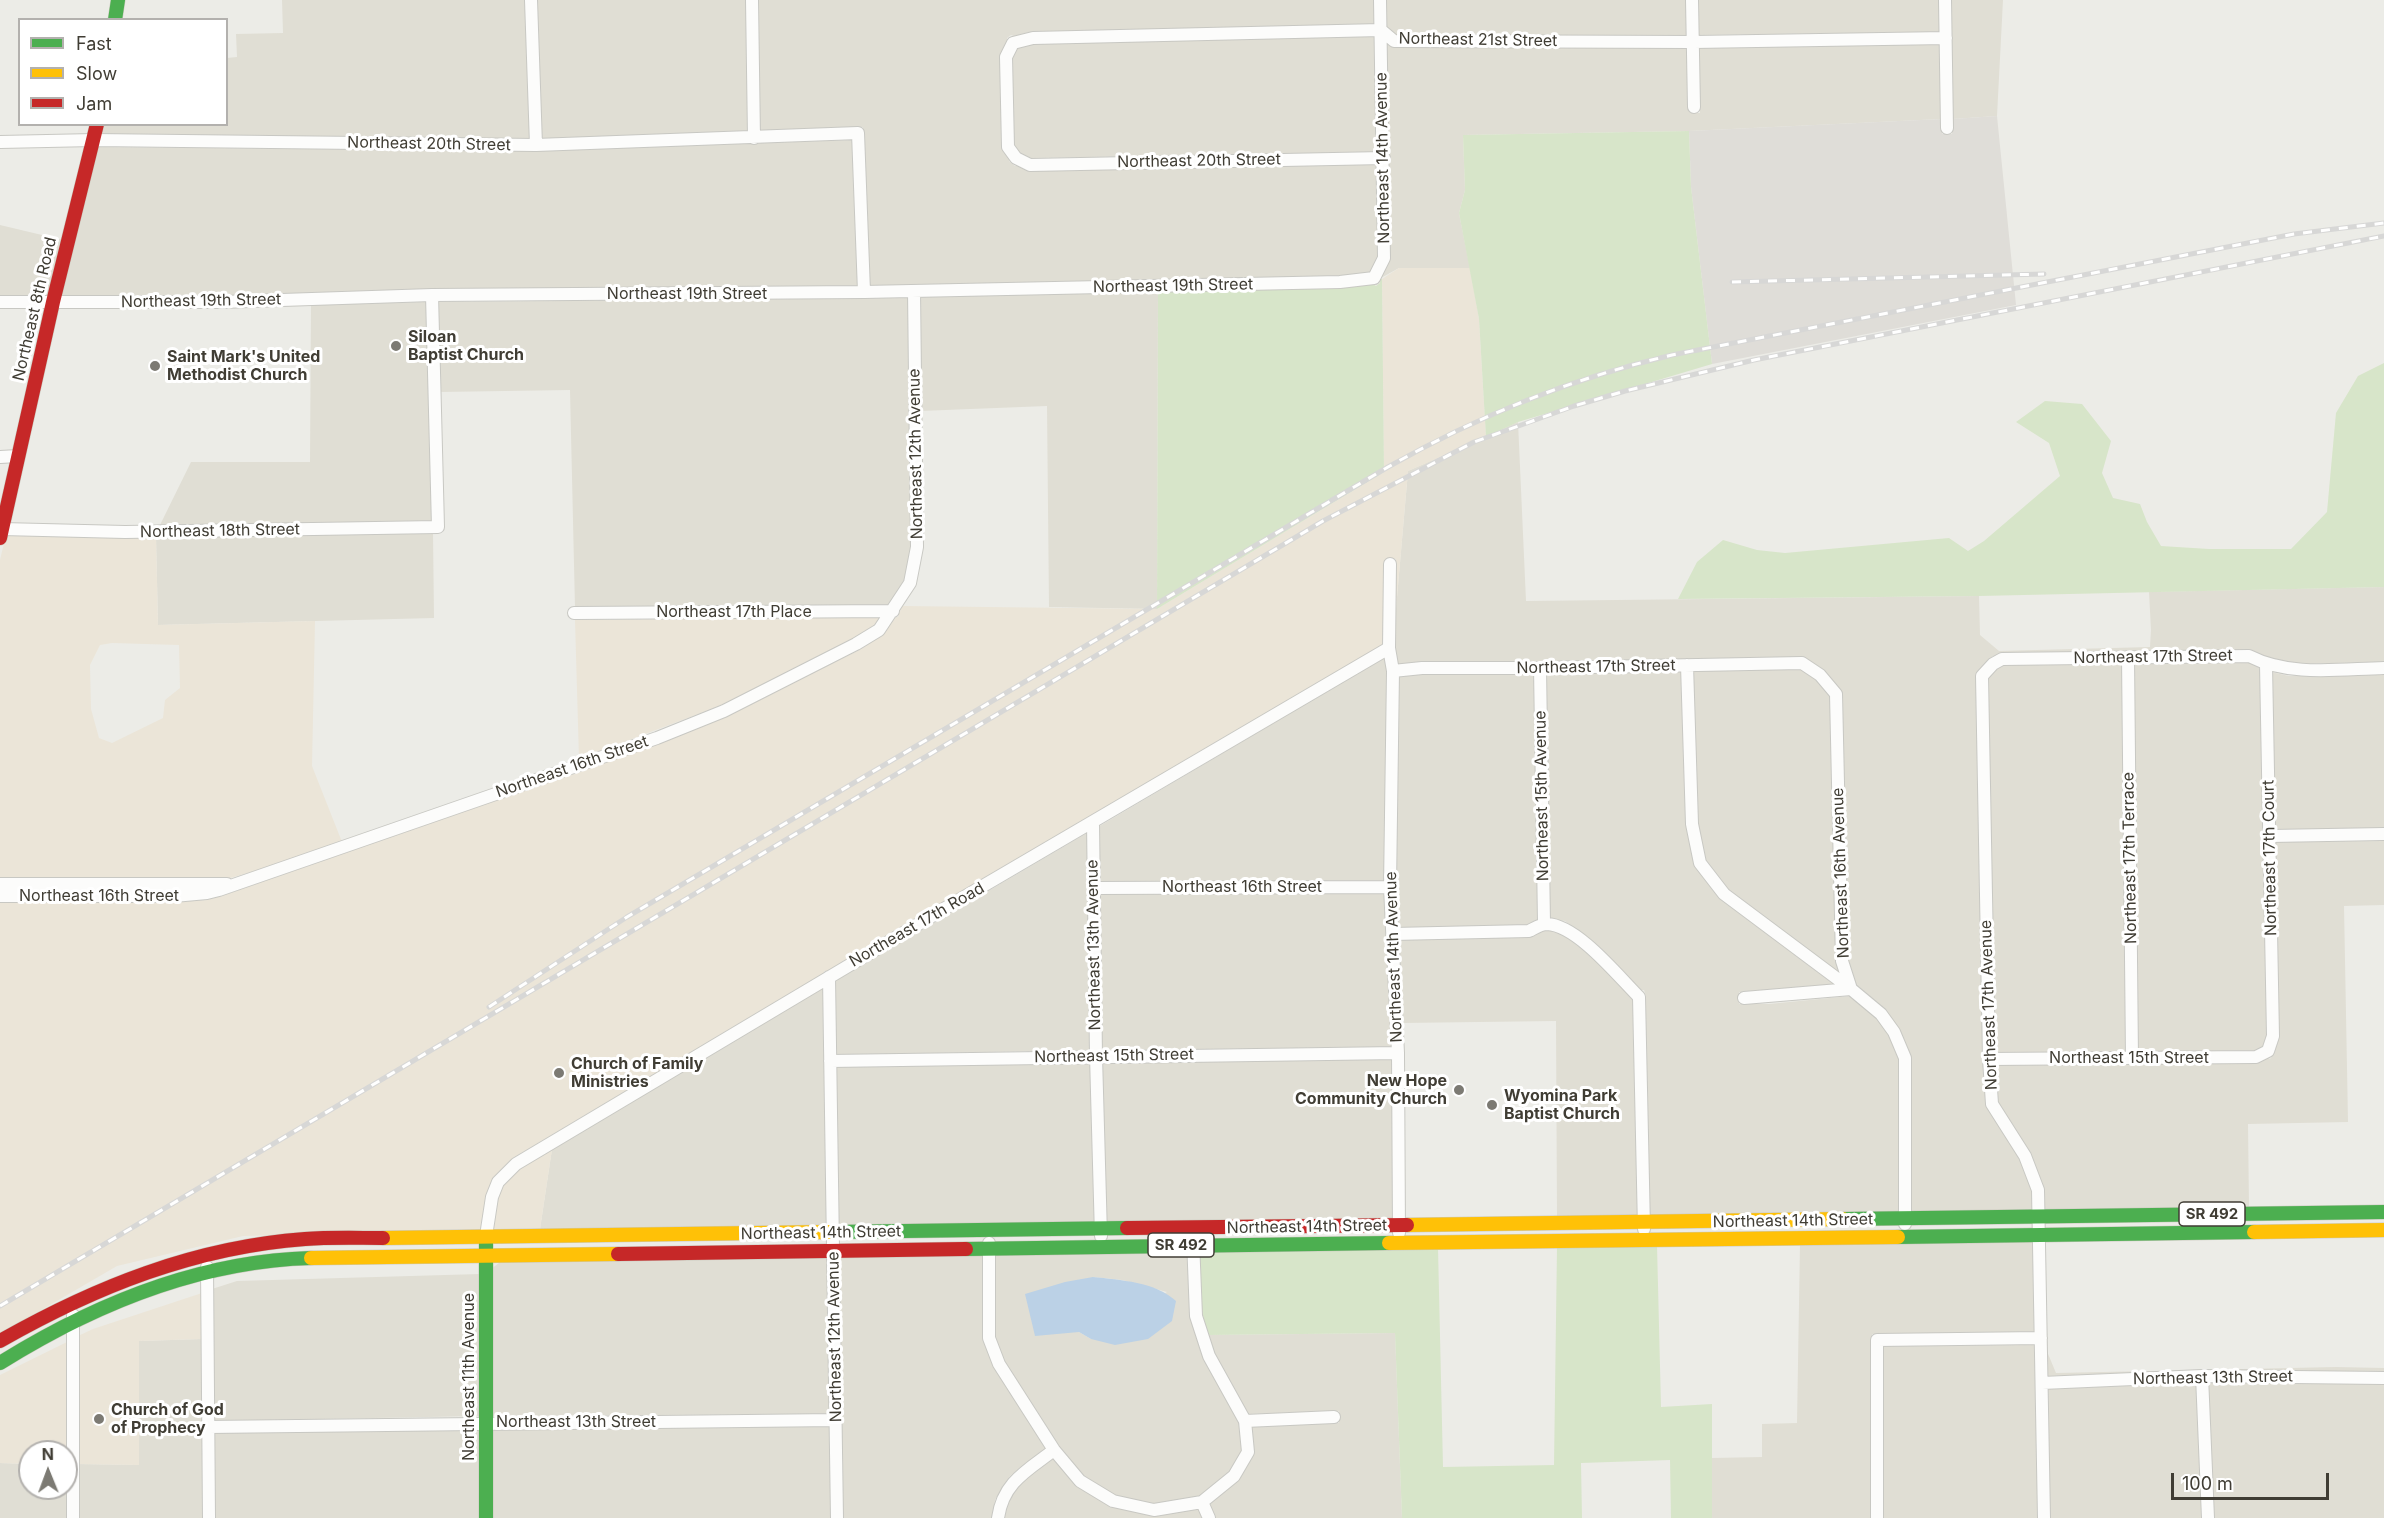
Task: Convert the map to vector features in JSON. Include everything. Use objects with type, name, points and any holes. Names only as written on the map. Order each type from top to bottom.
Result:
[{"type":"main road","points":[[115,18],[118,0]]},
{"type":"main road","name":"Northeast 8th Road","points":[[1,533],[53,302],[97,126]]},
{"type":"main road","name":"Northeast 14th Street","points":[[0,1341],[73,1300],[136,1274],[207,1253],[305,1239],[2384,1212]]},
{"type":"main road","name":"Northeast 14th Street","points":[[0,1363],[73,1321],[148,1289],[207,1272],[261,1262],[307,1258],[2384,1230]]},
{"type":"main road","name":"Northeast 11th Avenue","points":[[486,1236],[486,1518]]},
{"type":"street","points":[[531,0],[536,145]]},
{"type":"street","points":[[752,0],[754,138]]},
{"type":"street","name":"Northeast 14th Avenue","points":[[1374,278],[1384,258],[1380,0]]},
{"type":"street","points":[[1692,0],[1694,107]]},
{"type":"street","points":[[1945,0],[1947,128]]},
{"type":"street","name":"Northeast 21st Street","points":[[1016,158],[1008,147],[1006,57],[1013,43],[1033,38],[1380,30],[1394,41],[1694,42],[1946,38]]},
{"type":"street","name":"Northeast 20th Street","points":[[0,142],[94,140],[536,145],[858,133],[864,292]]},
{"type":"street","name":"Northeast 20th Street","points":[[1016,158],[1030,165],[1384,158]]},
{"type":"street","name":"Northeast 19th Street","points":[[0,303],[222,302],[432,295],[864,292],[1340,282],[1374,278]]},
{"type":"street","name":"Northeast 12th Avenue","points":[[893,611],[910,583],[917,547],[914,291]]},
{"type":"street","name":"Northeast 18th Street","points":[[1,533],[438,527],[432,295]]},
{"type":"street","points":[[0,457],[18,456]]},
{"type":"street","points":[[1390,564],[1389,648],[1393,671]]},
{"type":"street","name":"Northeast 17th Place","points":[[574,613],[893,611]]},
{"type":"street","name":"Northeast 16th Street","points":[[0,884],[32,890],[164,890],[231,884],[279,870],[657,738],[724,711],[856,644],[879,630],[893,611]]},
{"type":"street","name":"Northeast 17th Road","points":[[486,1236],[492,1197],[498,1182],[516,1164],[1389,648]]},
{"type":"street","name":"Northeast 17th Street","points":[[1993,664],[2002,659],[2249,656],[2266,665],[2289,670],[2384,668]]},
{"type":"street","name":"Northeast 17th Terrace","points":[[2128,657],[2132,1058]]},
{"type":"street","name":"Northeast 17th Street","points":[[1393,671],[1422,668],[1802,663],[1820,675]]},
{"type":"street","name":"Northeast 17th Avenue","points":[[1993,664],[1982,676],[1989,1059],[1992,1104],[2029,1165],[2038,1190],[2044,1518]]},
{"type":"street","points":[[1686,665],[1692,824],[1700,863],[1724,894],[1881,1014],[1894,1032],[1905,1058],[1905,1236]]},
{"type":"street","name":"Northeast 17th Court","points":[[2266,665],[2273,1036],[2268,1051]]},
{"type":"street","name":"Northeast 15th Avenue","points":[[1540,668],[1544,923]]},
{"type":"street","name":"Northeast 14th Avenue","points":[[1393,671],[1390,887],[1398,1053],[1399,1243]]},
{"type":"street","name":"Northeast 16th Avenue","points":[[1820,675],[1836,694],[1842,961],[1851,989]]},
{"type":"street","name":"Northeast 13th Avenue","points":[[1093,823],[1101,1246]]},
{"type":"street","points":[[2271,836],[2384,834]]},
{"type":"street","name":"Northeast 16th Street","points":[[1094,888],[1390,887]]},
{"type":"street","name":"Northeast 16th Street","points":[[0,896],[32,890]]},
{"type":"street","points":[[1393,934],[1529,931],[1544,923],[1562,927],[1600,956],[1639,997],[1644,1239]]},
{"type":"street","name":"Northeast 12th Avenue","points":[[829,977],[837,1518]]},
{"type":"street","points":[[1744,998],[1769,998],[1851,989]]},
{"type":"street","name":"Northeast 15th Street","points":[[1989,1059],[2256,1057],[2268,1051]]},
{"type":"street","name":"Northeast 15th Street","points":[[830,1061],[1398,1053]]},
{"type":"street","points":[[989,1230],[989,1338],[999,1364],[1054,1450],[1080,1482],[1113,1501],[1154,1510],[1202,1502],[1234,1476],[1248,1452],[1245,1420],[1209,1356],[1196,1316],[1193,1227]]},
{"type":"street","points":[[207,1253],[209,1518]]},
{"type":"street","points":[[73,1300],[73,1518]]},
{"type":"street","points":[[1877,1518],[1877,1340],[2041,1338]]},
{"type":"street","points":[[2202,1376],[2208,1518]]},
{"type":"street","name":"Northeast 13th Street","points":[[2042,1383],[2202,1376],[2384,1378]]},
{"type":"street","points":[[1245,1420],[1334,1417]]},
{"type":"street","name":"Northeast 13th Street","points":[[208,1427],[485,1422],[836,1420]]},
{"type":"street","points":[[998,1518],[1000,1503],[1014,1480],[1054,1450]]},
{"type":"street","points":[[1202,1502],[1209,1518]]},
{"type":"shaded area","points":[[282,0],[526,0],[530,139],[100,134],[102,126],[228,126],[228,58],[237,57],[236,34],[283,33]]},
{"type":"shaded area","points":[[537,0],[746,0],[749,133],[541,139]]},
{"type":"shaded area","points":[[757,0],[1375,0],[1375,24],[1033,32],[1011,35],[1007,38],[1009,161],[1015,166],[1379,164],[1379,256],[1371,272],[1340,276],[869,286],[863,127],[760,132]]},
{"type":"shaded area","points":[[1386,0],[1687,0],[1688,35],[1395,35],[1386,27]]},
{"type":"shaded area","points":[[1698,0],[1940,0],[1941,32],[1699,35]]},
{"type":"shaded area","points":[[1950,0],[2003,0],[1997,116],[1953,119]]},
{"type":"shaded area","points":[[1375,36],[1379,152],[1031,158],[1019,153],[1013,145],[1011,59],[1017,48],[1034,44]]},
{"type":"shaded area","points":[[1386,43],[1394,47],[1689,48],[1690,113],[1700,113],[1699,48],[1941,44],[1942,119],[1689,131],[1463,135],[1465,190],[1459,213],[1470,268],[1399,268],[1379,279],[1389,258]]},
{"type":"shaded area","points":[[1997,116],[2016,305],[1712,364],[1691,187],[1689,131],[1942,119],[1942,134],[1952,134],[1953,119]]},
{"type":"shaded area","points":[[853,140],[859,286],[226,296],[60,296],[98,147],[531,151]]},
{"type":"shaded area","points":[[0,225],[63,240],[49,296],[0,296]]},
{"type":"shaded area","points":[[1399,268],[1470,268],[1479,319],[1486,437],[1408,471],[1395,620],[1396,559],[1385,559],[1383,645],[828,971],[824,971],[513,1158],[495,1177],[481,1230],[243,1236],[117,1266],[0,1334],[0,902],[174,902],[207,900],[224,895],[566,776],[726,716],[859,650],[883,634],[898,617],[902,606],[1157,609],[1384,472],[1382,279]]},
{"type":"shaded area","points":[[1158,292],[1157,609],[1049,607],[1047,406],[920,411],[919,297]]},
{"type":"shaded area","points":[[908,298],[912,547],[905,581],[890,605],[575,608],[570,390],[440,392],[438,302]]},
{"type":"shaded area","points":[[427,302],[433,521],[160,525],[191,462],[310,462],[311,305]]},
{"type":"shaded area","points":[[1518,422],[1526,601],[1979,596],[1980,635],[1999,651],[2150,647],[2149,592],[2384,587],[2384,662],[2289,664],[2271,660],[1993,656],[1986,662],[1986,1104],[2021,1159],[2033,1191],[2034,1210],[1911,1212],[1899,1029],[1886,1010],[1856,986],[1848,960],[1841,694],[1820,667],[1802,657],[1422,662],[1397,665],[1394,647],[1395,620],[1408,471]]},
{"type":"shaded area","points":[[433,533],[434,618],[158,625],[156,538]]},
{"type":"shaded area","points":[[6,535],[156,538],[158,625],[315,621],[312,766],[342,842],[277,865],[230,878],[0,878],[0,560]],"holes":[[[112,643],[179,645],[180,688],[165,700],[163,718],[112,743],[99,738],[91,709],[90,665],[100,645]]]},
{"type":"shaded area","points":[[881,617],[875,625],[854,639],[722,705],[579,759],[575,620]]},
{"type":"shaded area","points":[[1385,657],[1388,672],[1385,881],[1099,882],[1098,827]]},
{"type":"shaded area","points":[[2248,662],[2261,669],[2268,1035],[2263,1046],[2255,1051],[2137,1052],[2133,664]]},
{"type":"shaded area","points":[[2123,664],[2126,1052],[1994,1053],[1988,679],[1996,669],[2003,665]]},
{"type":"shaded area","points":[[1801,669],[1816,680],[1831,697],[1841,975],[1728,890],[1705,860],[1697,824],[1692,671]]},
{"type":"shaded area","points":[[1681,671],[1696,867],[1721,900],[1835,985],[1768,992],[1739,992],[1739,1004],[1769,1004],[1850,996],[1878,1018],[1890,1035],[1900,1060],[1900,1212],[1650,1215],[1646,996],[1644,990],[1641,990],[1603,951],[1565,921],[1549,918],[1545,674]]},
{"type":"shaded area","points":[[2271,672],[2289,676],[2384,675],[2384,828],[2276,830]]},
{"type":"shaded area","points":[[1422,674],[1535,674],[1539,919],[1528,925],[1398,928],[1395,886],[1398,677]]},
{"type":"shaded area","points":[[1087,833],[1090,1050],[835,1055],[835,981]]},
{"type":"shaded area","points":[[2384,841],[2384,905],[2344,906],[2348,1122],[2248,1124],[2249,1207],[2045,1210],[2041,1181],[2030,1153],[1997,1102],[1995,1065],[2257,1063],[2270,1059],[2274,1054],[2278,1036],[2276,842]]},
{"type":"shaded area","points":[[1385,893],[1392,1047],[1101,1050],[1100,894]]},
{"type":"shaded area","points":[[1545,930],[1560,932],[1597,961],[1634,1000],[1639,1215],[1557,1216],[1556,1021],[1402,1023],[1398,940],[1529,937]]},
{"type":"shaded area","points":[[824,987],[828,1226],[540,1229],[552,1149]]},
{"type":"shaded area","points":[[1393,1059],[1393,1218],[1106,1222],[1101,1062]]},
{"type":"shaded area","points":[[1090,1062],[1095,1222],[839,1225],[835,1067]]},
{"type":"shaded area","points":[[552,1149],[540,1229],[492,1230],[503,1185],[519,1169]]},
{"type":"shaded area","points":[[2035,1240],[2035,1332],[1872,1334],[1872,1518],[1712,1518],[1712,1458],[1762,1457],[1762,1424],[1797,1423],[1800,1244]]},
{"type":"shaded area","points":[[1189,1251],[1191,1318],[1240,1422],[1243,1450],[1230,1472],[1200,1496],[1154,1504],[1115,1495],[1083,1477],[1059,1446],[1004,1361],[994,1337],[994,1254]],"holes":[[[1093,1277],[1122,1280],[1167,1292],[1091,1339],[1079,1332]]]},
{"type":"shaded area","points":[[984,1254],[984,1338],[1047,1448],[1010,1476],[995,1500],[993,1518],[842,1518],[839,1255]]},
{"type":"shaded area","points":[[829,1256],[831,1414],[490,1416],[491,1269],[503,1260]]},
{"type":"shaded area","points":[[480,1274],[480,1416],[214,1421],[212,1289],[237,1281]]},
{"type":"shaded area","points":[[202,1293],[202,1339],[139,1341],[139,1465],[78,1464],[78,1336]]},
{"type":"shaded area","points":[[1395,1333],[1402,1518],[1214,1518],[1209,1504],[1237,1481],[1251,1426],[1339,1423],[1339,1411],[1248,1414],[1214,1353],[1208,1335]]},
{"type":"shaded area","points":[[202,1339],[204,1518],[78,1518],[78,1464],[139,1465],[139,1341]]},
{"type":"shaded area","points":[[67,1342],[68,1440],[18,1440],[18,1464],[0,1463],[0,1375]]},
{"type":"shaded area","points":[[2036,1345],[2039,1518],[1882,1518],[1883,1346]]},
{"type":"shaded area","points":[[2046,1349],[2056,1373],[2336,1367],[2384,1368],[2384,1372],[2207,1370],[2047,1376]]},
{"type":"shaded area","points":[[2197,1383],[2203,1518],[2050,1518],[2048,1389]]},
{"type":"shaded area","points":[[2208,1383],[2384,1384],[2384,1518],[2213,1518]]},
{"type":"shaded area","points":[[831,1426],[831,1518],[491,1518],[490,1428]]},
{"type":"shaded area","points":[[480,1428],[481,1518],[214,1518],[214,1433]]},
{"type":"shaded area","points":[[1054,1458],[1077,1487],[1112,1507],[1154,1516],[1199,1509],[1203,1518],[1003,1518],[1005,1506],[1018,1484]]},
{"type":"shaded area","points":[[0,1463],[18,1464],[18,1500],[68,1500],[68,1518],[0,1518]]},
{"type":"green space","points":[[1689,131],[1691,187],[1712,364],[1518,422],[1486,437],[1479,319],[1459,213],[1465,190],[1463,135]]},
{"type":"green space","points":[[1379,279],[1382,279],[1384,472],[1157,609],[1158,292],[1340,288],[1373,284],[1376,286],[1380,283]]},
{"type":"green space","points":[[2384,363],[2384,587],[1979,596],[1678,599],[1697,562],[1723,540],[1757,550],[1785,553],[1949,538],[1968,551],[1984,541],[2060,476],[2049,443],[2016,422],[2045,401],[2082,404],[2111,441],[2102,473],[2113,498],[2140,504],[2161,546],[2209,549],[2291,549],[2327,512],[2336,413],[2358,376]]},
{"type":"green space","points":[[1657,1245],[1661,1407],[1712,1404],[1712,1518],[1671,1518],[1670,1460],[1581,1463],[1582,1518],[1402,1518],[1395,1333],[1208,1335],[1201,1308],[1199,1251],[1438,1248],[1443,1467],[1554,1465],[1557,1247]]},
{"type":"water","points":[[1093,1277],[1137,1283],[1168,1295],[1176,1301],[1172,1321],[1148,1339],[1115,1345],[1091,1339],[1079,1332],[1035,1336],[1025,1294],[1065,1282]]},
{"type":"railway","points":[[489,1007],[627,917],[1388,467],[1457,431],[1526,400],[1598,375],[1672,355],[2294,234],[2384,223]]},
{"type":"railway","points":[[0,1306],[1323,521],[1474,442],[1574,406],[1625,391],[1754,360],[2384,236]]},
{"type":"railway","points":[[1732,282],[2044,274]]},
{"type":"traffic: fast","points":[[115,18],[118,0]]},
{"type":"traffic: fast","points":[[1843,1219],[2384,1212]]},
{"type":"traffic: fast","points":[[829,1232],[1127,1228]]},
{"type":"traffic: fast","points":[[1898,1237],[2254,1232]]},
{"type":"traffic: fast","points":[[486,1243],[486,1518]]},
{"type":"traffic: fast","points":[[966,1249],[1389,1243]]},
{"type":"traffic: fast","points":[[0,1363],[72,1323],[149,1290],[188,1277],[229,1268],[270,1261],[311,1258]]},
{"type":"traffic: slow","points":[[1407,1225],[1843,1219]]},
{"type":"traffic: slow","points":[[2254,1232],[2384,1230]]},
{"type":"traffic: slow","points":[[383,1238],[829,1232]]},
{"type":"traffic: slow","points":[[1389,1243],[1898,1237]]},
{"type":"traffic: slow","points":[[311,1258],[618,1254]]},
{"type":"traffic: jam","points":[[0,538],[53,302],[97,126]]},
{"type":"traffic: jam","points":[[1127,1228],[1407,1225]]},
{"type":"traffic: jam","points":[[0,1341],[72,1303],[109,1287],[185,1261],[264,1243],[315,1238],[383,1238]]},
{"type":"traffic: jam","points":[[618,1254],[966,1249]]},
{"type":"place","name":"Siloan Baptist Church","points":[[396,346]]},
{"type":"place","name":"Saint Mark's United Methodist Church","points":[[155,366]]},
{"type":"place","name":"Church of Family Ministries","points":[[559,1073]]},
{"type":"place","name":"New Hope Community Church","points":[[1459,1090]]},
{"type":"place","name":"Wyomina Park Baptist Church","points":[[1492,1105]]},
{"type":"place","name":"Church of God of Prophecy","points":[[99,1419]]}]
